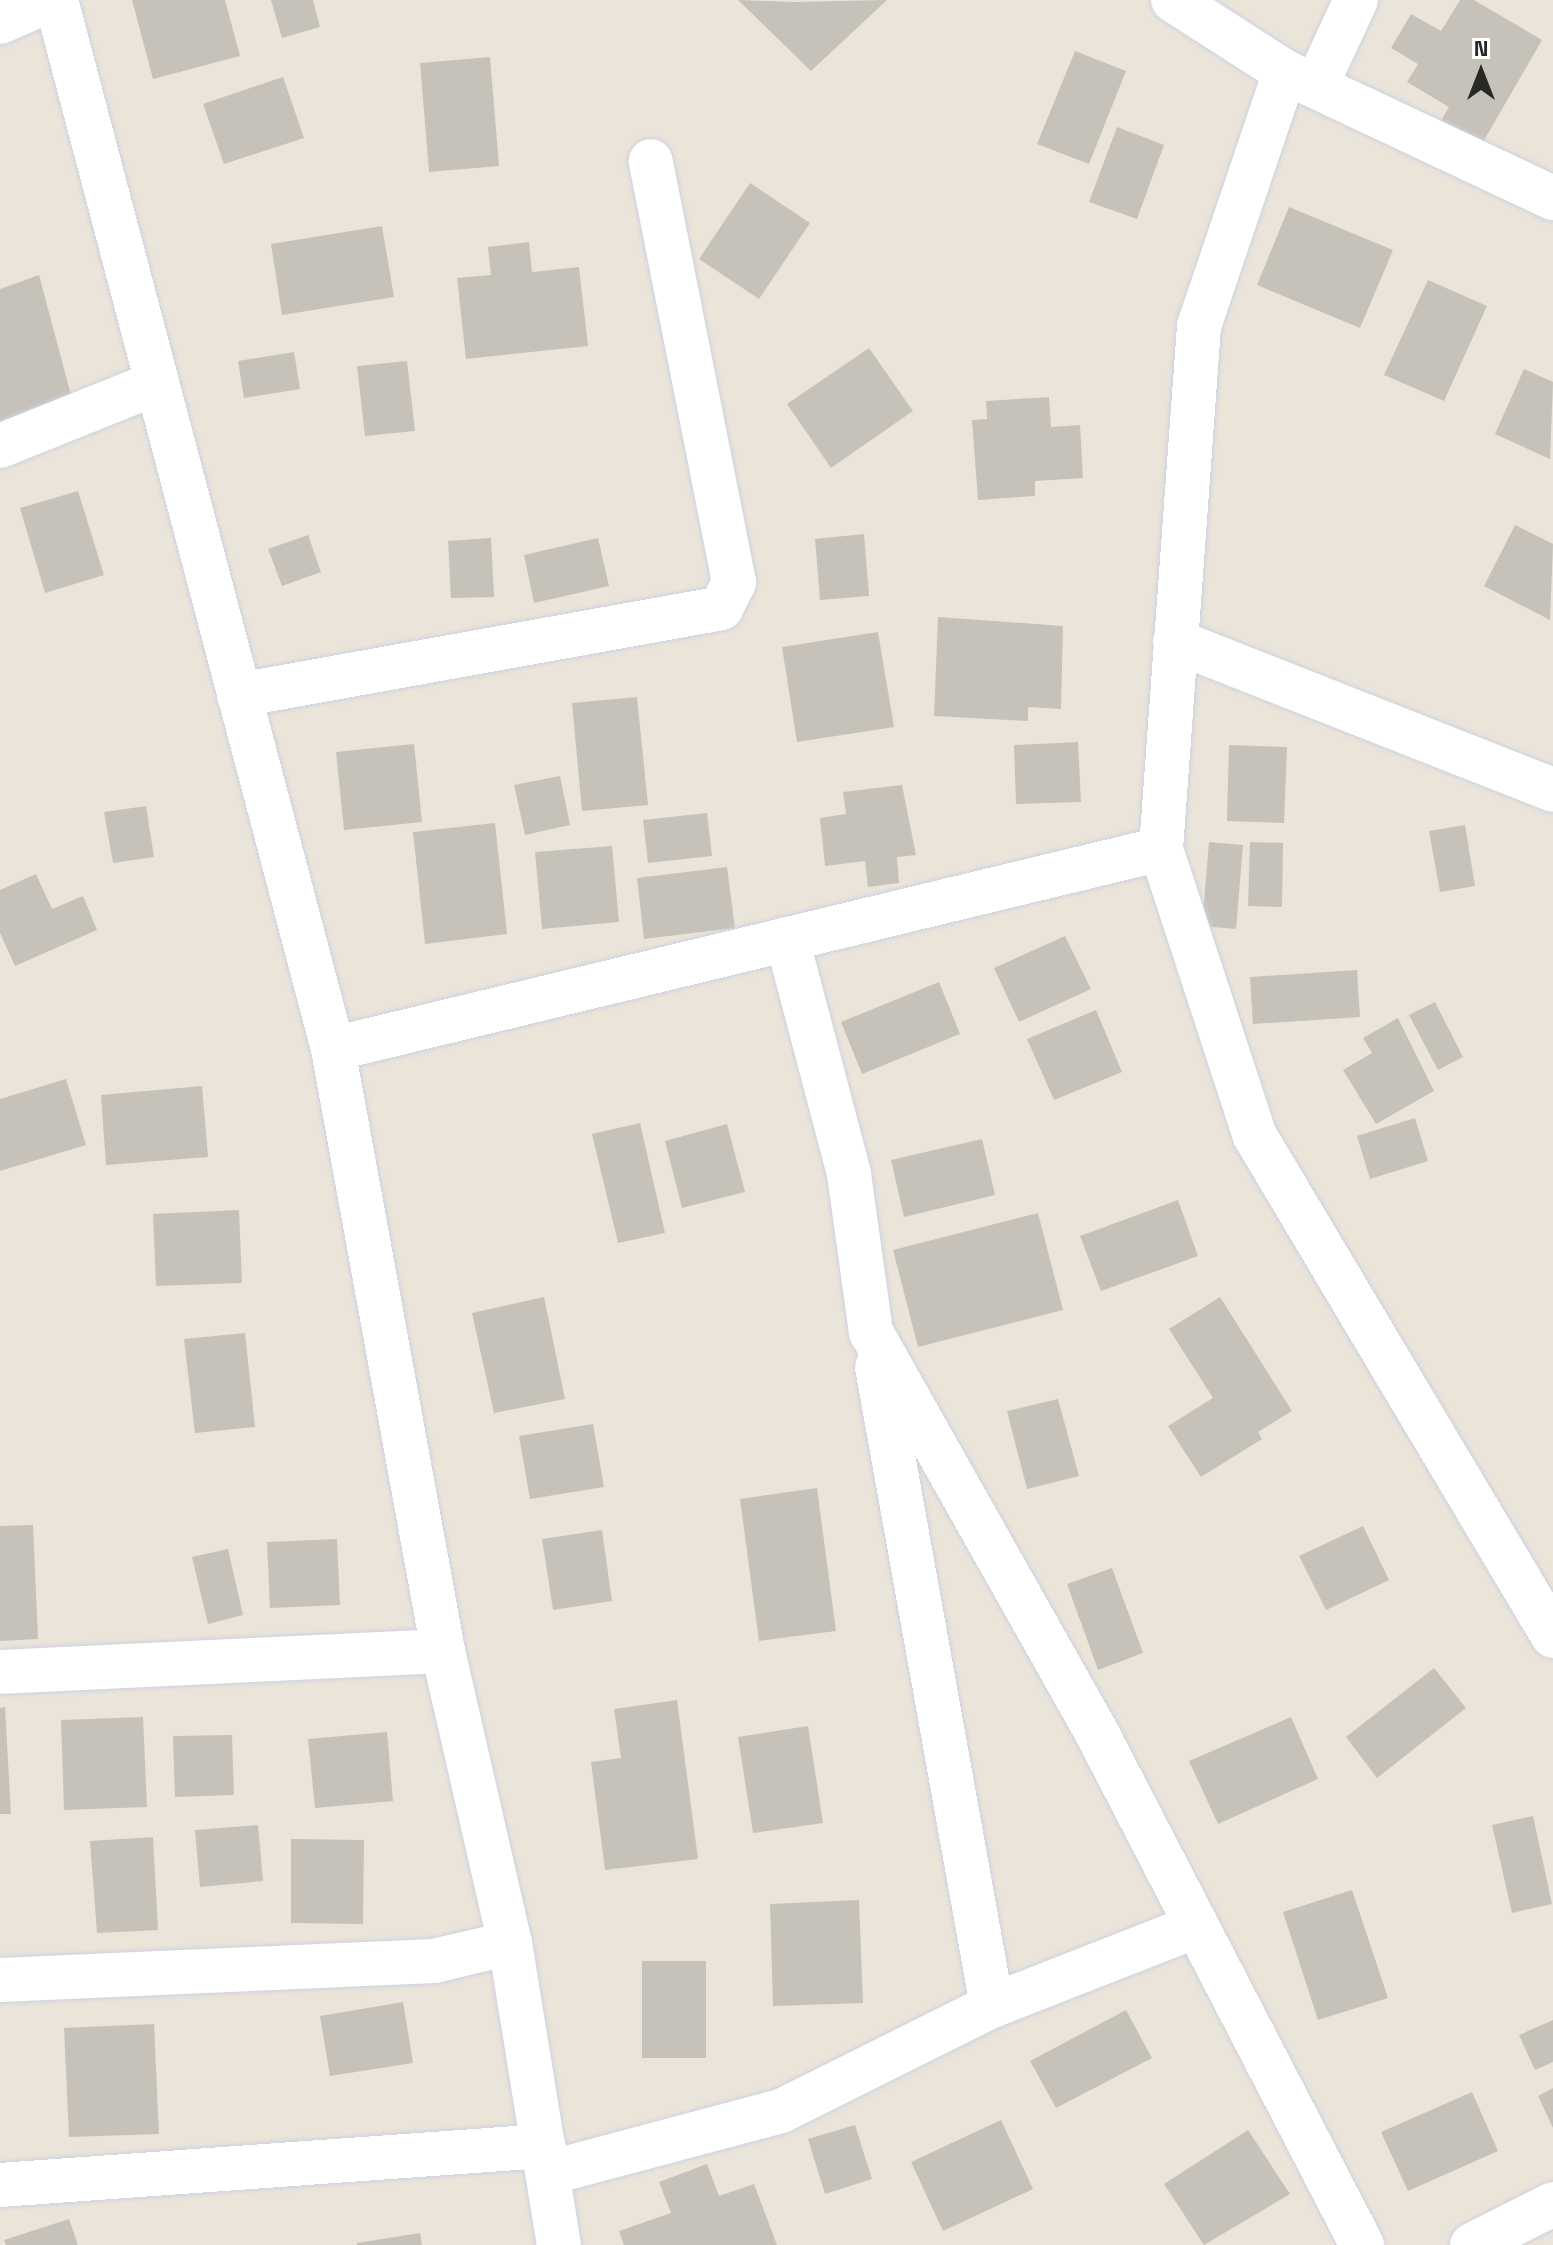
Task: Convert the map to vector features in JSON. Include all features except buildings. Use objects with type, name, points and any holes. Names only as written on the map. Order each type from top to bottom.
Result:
[{"type":"street","points":[[0,22],[53,0],[333,1049],[443,1651],[510,1943],[559,2245]]},
{"type":"street","points":[[1173,0],[1300,79],[1553,198]]},
{"type":"street","points":[[1356,0],[1300,79],[1199,326],[1161,849],[1255,1136],[1553,1636]]},
{"type":"street","points":[[239,695],[721,608],[734,582],[651,161]]},
{"type":"street","points":[[0,446],[157,383]]},
{"type":"street","points":[[1175,641],[1553,790]]},
{"type":"street","points":[[333,1049],[1161,849]]},
{"type":"street","points":[[787,939],[849,1174],[871,1332],[992,2006]]},
{"type":"street","points":[[871,1332],[1196,1926],[1362,2245]]},
{"type":"street","points":[[0,1672],[443,1651]]},
{"type":"street","points":[[0,2185],[546,2160],[781,2111],[992,2006],[1196,1926]]},
{"type":"street","points":[[0,1980],[434,1961],[510,1943]]},
{"type":"street","points":[[1472,2245],[1553,2204]]}]
